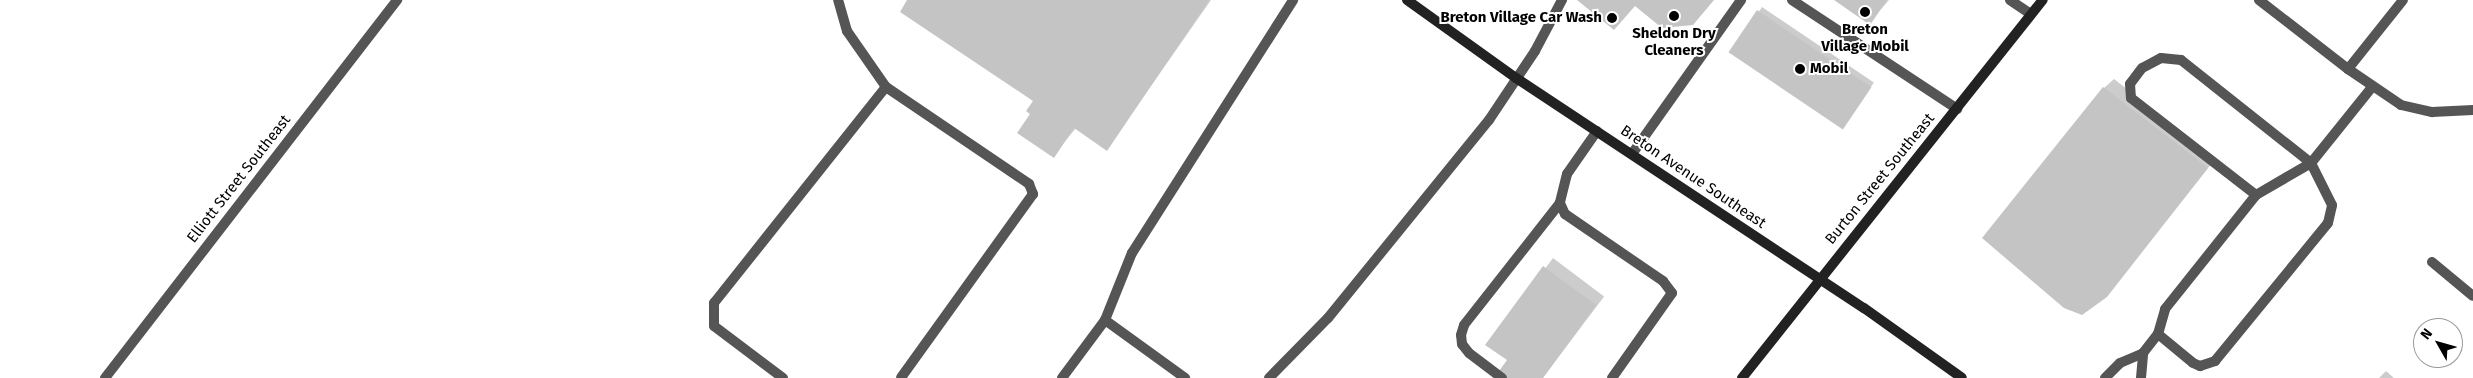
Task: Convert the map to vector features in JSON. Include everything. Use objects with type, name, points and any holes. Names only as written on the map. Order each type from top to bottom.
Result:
[{"type":"main road","name":"Breton Avenue Southeast","points":[[1406,0],[1516,78],[1818,278],[1962,378]]},
{"type":"main road","name":"Burton Street Southeast","points":[[1742,378],[1818,278],[2042,0]]},
{"type":"street","name":"Elliott Street Southeast","points":[[104,378],[398,0]]},
{"type":"street","points":[[838,0],[847,31],[886,87],[1029,184],[1033,194],[901,378]]},
{"type":"street","points":[[1062,378],[1106,320],[1132,253],[1293,0]]},
{"type":"street","points":[[1269,378],[1328,318],[1435,189],[1489,120],[1535,52],[1562,0]]},
{"type":"street","points":[[1632,154],[1741,0]]},
{"type":"street","points":[[1792,0],[1956,109]]},
{"type":"street","points":[[2010,0],[2031,14]]},
{"type":"street","points":[[2259,0],[2372,87],[2416,110],[2473,110]]},
{"type":"street","points":[[2348,69],[2403,0]]},
{"type":"street","points":[[2158,334],[2193,363],[2200,366],[2215,361],[2328,223],[2332,205],[2311,163],[2181,60],[2161,58],[2142,68],[2130,84],[2131,98],[2256,195]]},
{"type":"street","points":[[783,378],[714,326],[714,303],[886,87]]},
{"type":"street","points":[[2105,378],[2120,362],[2143,353],[2158,334],[2165,309],[2256,195],[2311,163],[2372,87]]},
{"type":"street","points":[[1502,378],[1469,353],[1462,344],[1461,335],[1464,325],[1560,203],[1567,174],[1597,131]]},
{"type":"street","points":[[1560,203],[1565,214],[1663,281],[1672,293],[1612,378]]},
{"type":"street","points":[[2432,262],[2473,296]]},
{"type":"street","points":[[1106,320],[1185,378]]},
{"type":"street","points":[[2141,378],[2143,353]]},
{"type":"building","points":[[907,0],[1209,0],[1107,151],[1074,128],[1054,158],[1017,133],[1030,114],[1026,111],[1033,101],[900,12]]},
{"type":"building","name":"Sheldon Dry Cleaners","points":[[1577,0],[1714,0],[1693,25],[1662,28],[1635,6],[1614,30]]},
{"type":"building","name":"Breton Village Mobil","points":[[1834,0],[1887,0],[1870,25]]},
{"type":"building","points":[[1757,10],[1871,87],[1843,129],[1728,52]]},
{"type":"building","points":[[2103,87],[2208,168],[2107,297],[2082,315],[2064,308],[1982,238]]},
{"type":"building","points":[[1543,266],[1596,305],[1543,378],[1494,378],[1507,360],[1485,345]]},
{"type":"place","name":"Breton Village Mobil","points":[[1865,12]]},
{"type":"place","name":"Sheldon Dry Cleaners","points":[[1674,16]]},
{"type":"place","name":"Breton Village Car Wash","points":[[1612,18]]},
{"type":"place","name":"Mobil","points":[[1800,69]]}]
